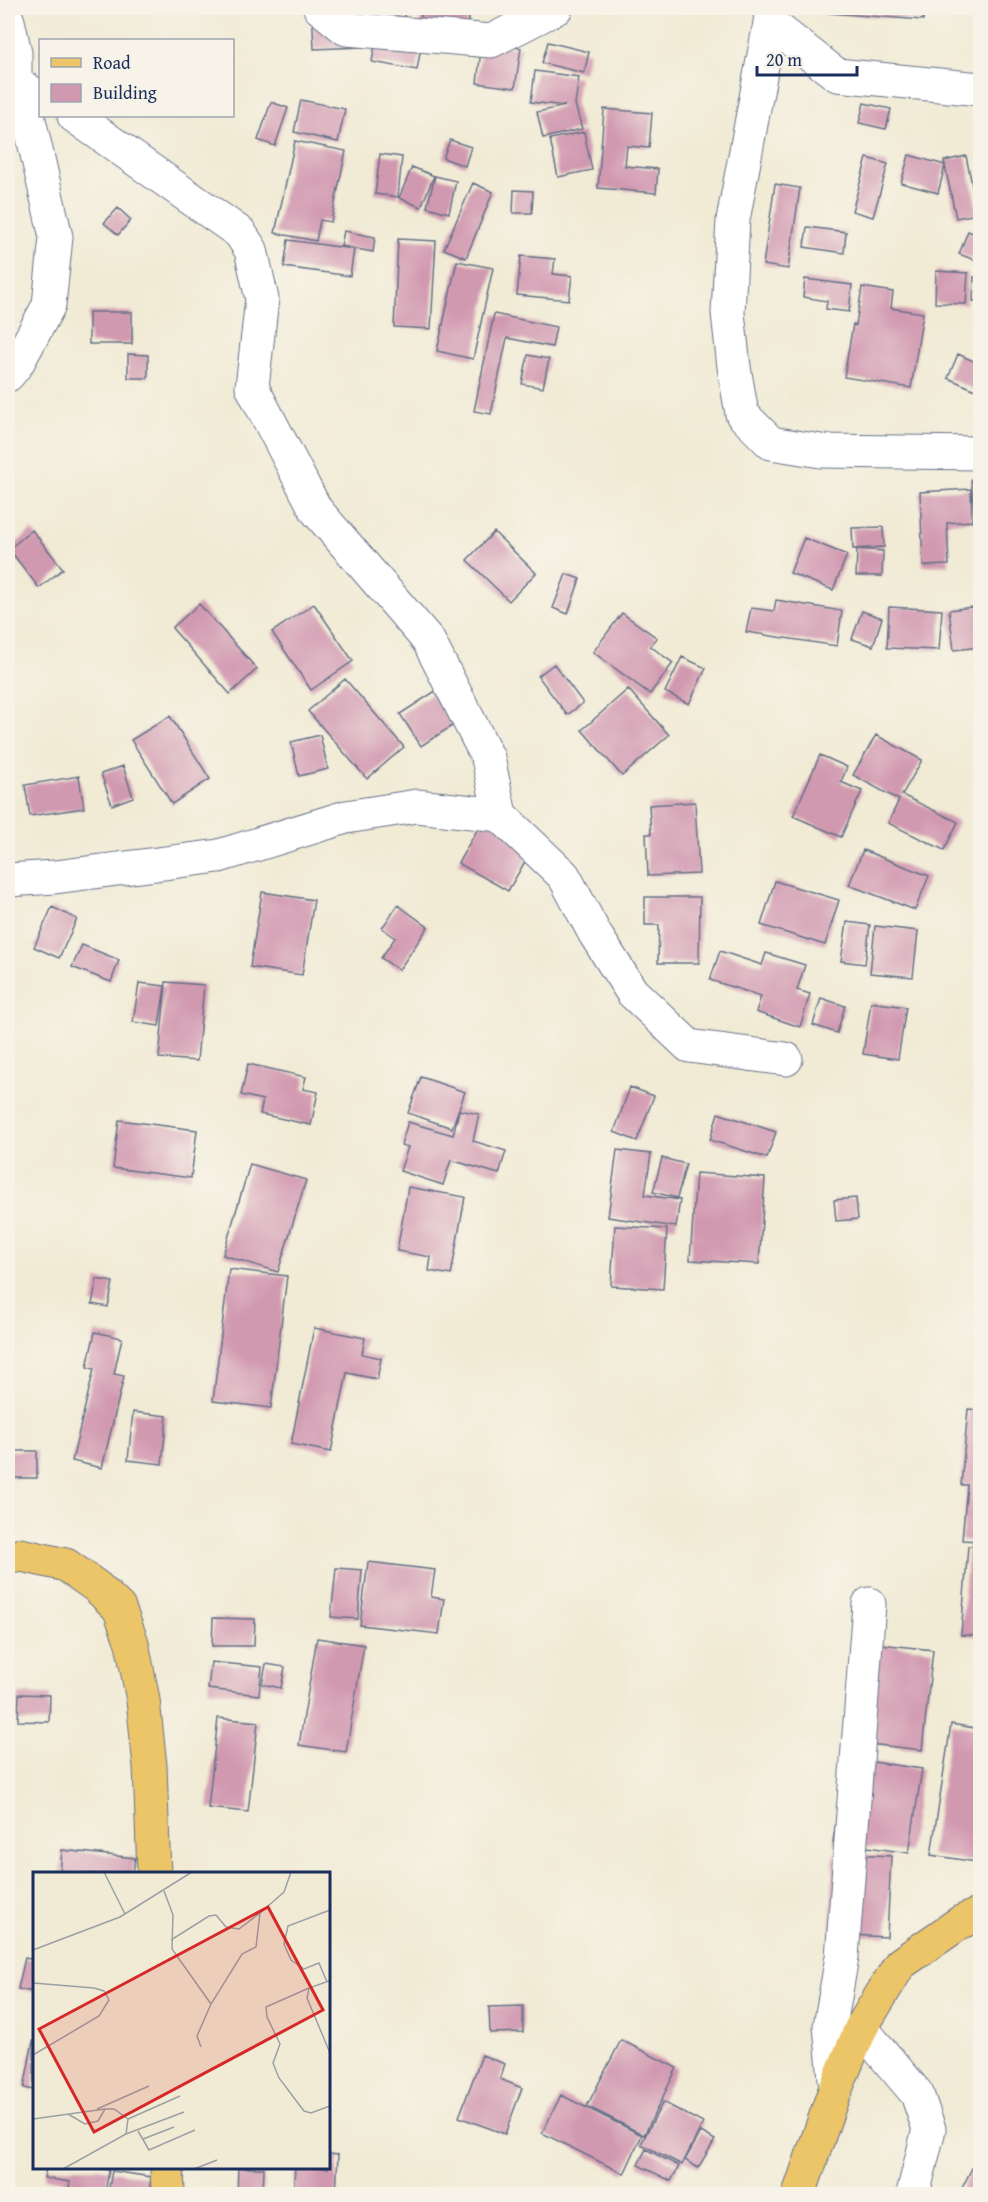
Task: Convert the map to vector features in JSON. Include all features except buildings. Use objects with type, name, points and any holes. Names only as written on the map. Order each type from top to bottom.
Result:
[{"type":"main road","points":[[8,1558],[21,1554],[66,1565],[97,1587],[119,1608],[132,1643],[143,1700],[150,1766],[154,1872]]},
{"type":"main road","points":[[799,2194],[836,2089],[861,2028],[900,1964],[961,1922],[981,1914]]},
{"type":"main road","points":[[167,2169],[168,2194]]},
{"type":"street","points":[[320,8],[346,29],[491,41],[556,8]]},
{"type":"street","points":[[771,15],[837,75],[981,88]]},
{"type":"street","points":[[771,15],[733,220],[728,313],[742,414],[771,443],[801,448],[821,451],[981,453]]},
{"type":"street","points":[[8,21],[15,53],[28,90],[27,111],[56,237],[49,305],[17,364],[8,375]]},
{"type":"street","points":[[75,117],[240,234],[251,250],[262,299],[252,387],[316,510],[428,640],[488,758],[500,815],[564,876],[595,934],[632,992],[689,1046],[786,1059]]},
{"type":"street","points":[[8,880],[55,877],[219,856],[346,817],[417,806],[500,815]]},
{"type":"street","points":[[836,2089],[830,2026],[842,1957],[869,1605]]},
{"type":"street","points":[[861,2028],[917,2094],[929,2129],[913,2194]]}]
